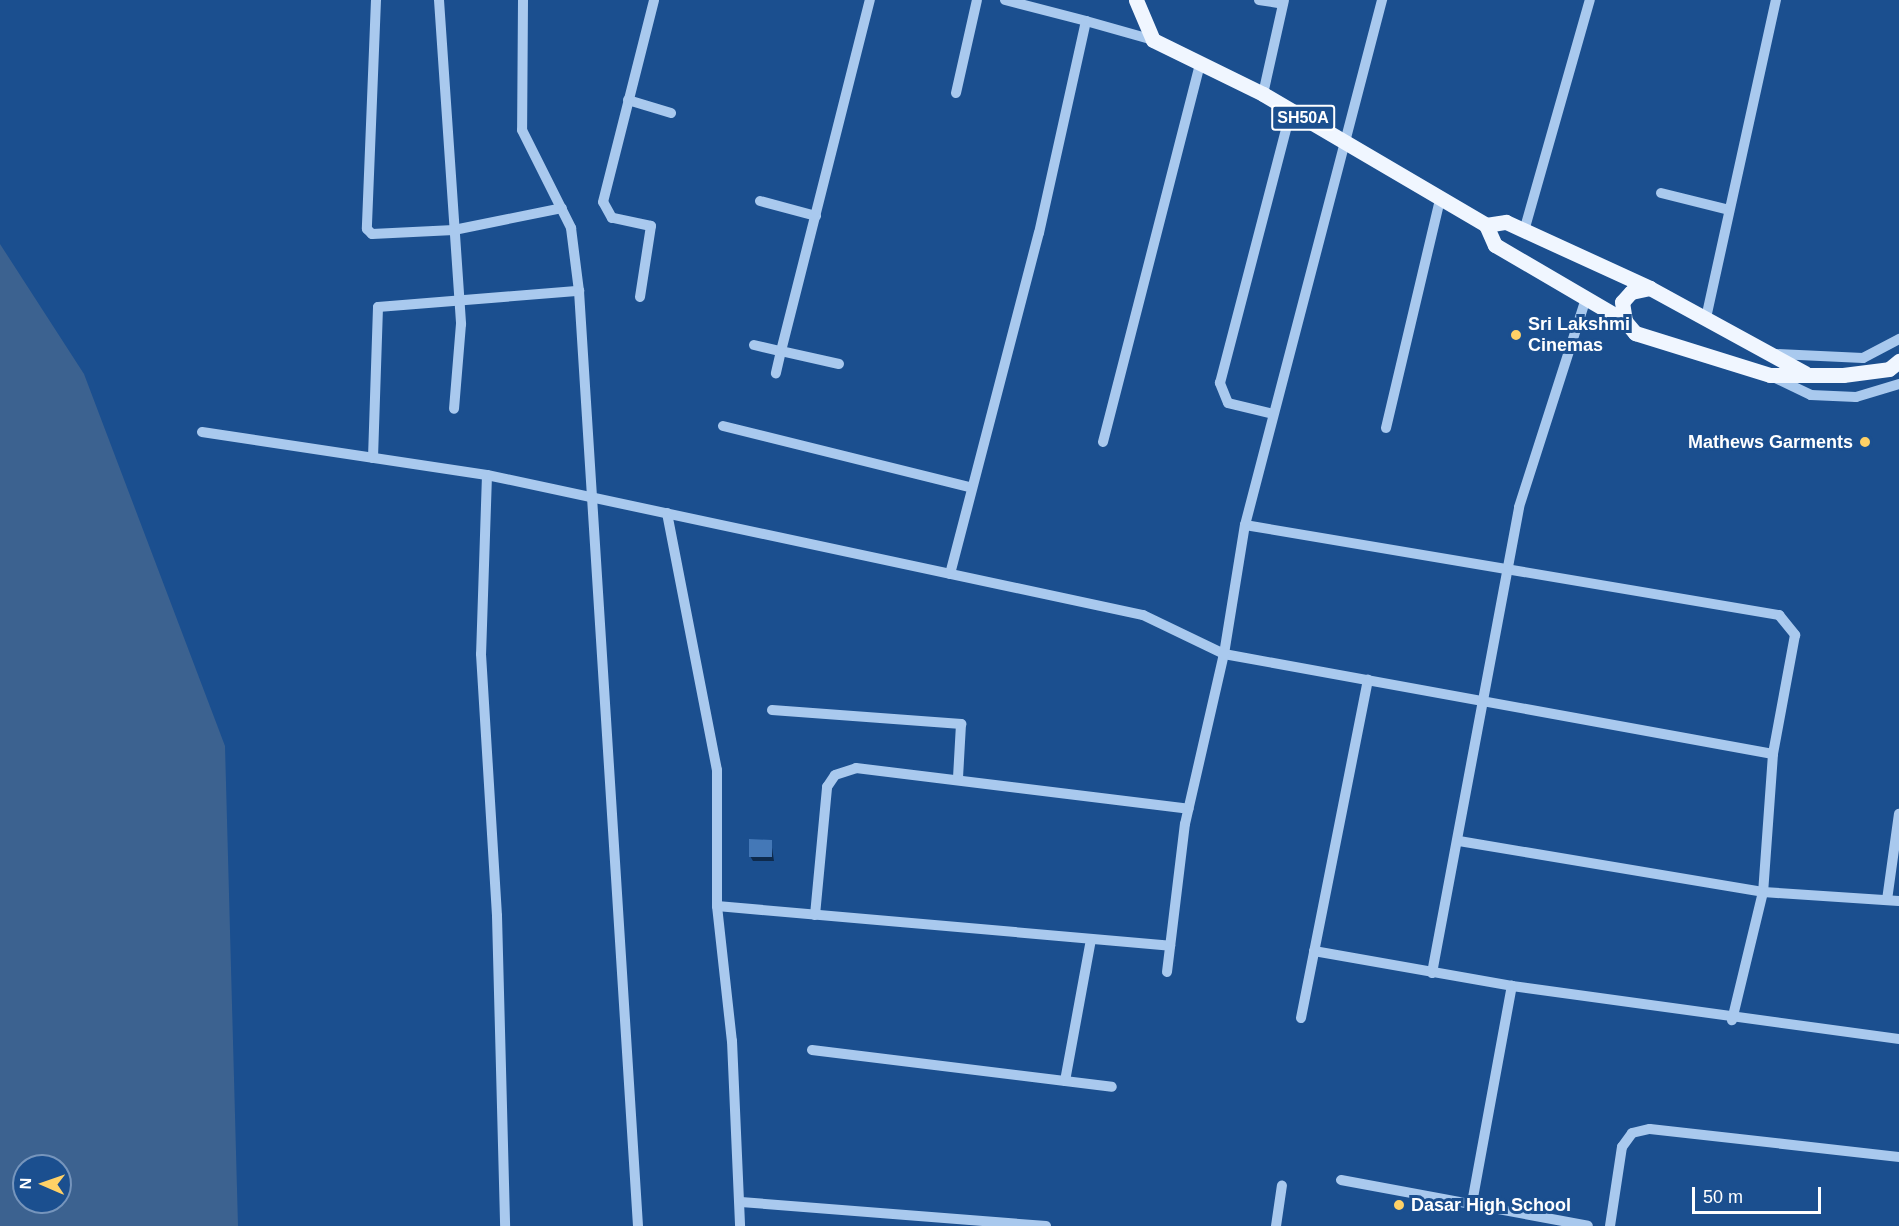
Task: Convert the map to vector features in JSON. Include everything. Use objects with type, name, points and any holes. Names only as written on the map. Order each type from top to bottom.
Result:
[{"type":"main road","points":[[1136,0],[1153,40]]},
{"type":"main road","name":"SH50A","points":[[1153,40],[1263,94],[1344,145],[1486,225],[1495,244],[1624,321]]},
{"type":"main road","points":[[1486,225],[1506,222],[1650,288],[1776,354],[1805,373]]},
{"type":"main road","points":[[1650,288],[1631,292],[1622,302],[1624,321],[1635,333],[1770,375],[1805,373],[1824,377],[1889,369],[1899,361]]},
{"type":"street","points":[[376,0],[368,229],[372,234],[454,230],[562,208]]},
{"type":"street","points":[[439,0],[460,301],[454,409]]},
{"type":"street","points":[[523,0],[522,130],[571,228],[579,291],[638,1226]]},
{"type":"street","points":[[640,297],[651,226],[612,218],[603,209],[654,0]]},
{"type":"street","points":[[777,373],[870,0]]},
{"type":"street","points":[[956,93],[977,0]]},
{"type":"street","points":[[1005,0],[1153,40]]},
{"type":"street","points":[[1259,0],[1283,2],[1263,94]]},
{"type":"street","points":[[1167,972],[1188,809],[1224,654],[1245,525],[1382,0]]},
{"type":"street","points":[[1706,318],[1776,0]]},
{"type":"street","points":[[1524,231],[1587,1]]},
{"type":"street","points":[[950,574],[969,487],[1039,233],[1086,21]]},
{"type":"street","points":[[1103,442],[1200,63]]},
{"type":"street","points":[[628,100],[671,113]]},
{"type":"street","points":[[1274,414],[1228,403],[1220,382],[1291,110]]},
{"type":"street","points":[[1660,194],[1729,210]]},
{"type":"street","points":[[1386,428],[1440,200]]},
{"type":"street","points":[[760,201],[816,216]]},
{"type":"street","points":[[373,458],[378,308],[579,291]]},
{"type":"street","points":[[1432,973],[1459,842],[1481,700],[1507,569],[1535,450],[1586,298]]},
{"type":"street","points":[[1776,354],[1863,358],[1899,339]]},
{"type":"street","points":[[754,345],[839,364]]},
{"type":"street","points":[[1770,375],[1811,395],[1856,398],[1899,384]]},
{"type":"street","points":[[723,426],[969,487]]},
{"type":"street","points":[[202,432],[487,475],[1143,615],[1224,654],[1773,754]]},
{"type":"street","points":[[487,475],[481,654],[497,916],[505,1226]]},
{"type":"street","points":[[667,513],[717,770],[717,906],[741,1202],[740,1226]]},
{"type":"street","points":[[1245,525],[1779,615],[1795,635],[1773,754],[1763,892],[1732,1020]]},
{"type":"street","points":[[1301,1018],[1368,680]]},
{"type":"street","points":[[772,710],[961,724],[958,777]]},
{"type":"street","points":[[815,915],[827,787],[835,775],[856,768],[958,777],[1188,809]]},
{"type":"street","points":[[1887,900],[1899,814]]},
{"type":"street","points":[[1459,842],[1763,892],[1899,901]]},
{"type":"street","points":[[717,906],[1170,946]]},
{"type":"street","points":[[1065,1081],[1091,939]]},
{"type":"street","points":[[1314,951],[1432,973],[1732,1020],[1899,1039]]},
{"type":"street","points":[[1472,1203],[1512,986]]},
{"type":"street","points":[[813,1050],[1112,1087]]},
{"type":"street","points":[[1610,1226],[1622,1147],[1632,1133],[1650,1129],[1899,1157]]},
{"type":"street","points":[[1341,1180],[1588,1226]]},
{"type":"street","points":[[1276,1226],[1282,1185]]},
{"type":"street","points":[[741,1202],[1046,1226]]},
{"type":"water","points":[[0,244],[84,374],[225,746],[238,1226],[0,1226]]},
{"type":"building","points":[[749,839],[772,840],[772,857],[749,857]]},
{"type":"place","name":"Sri Lakshmi Cinemas","points":[[1516,335]]},
{"type":"place","name":"Mathews Garments","points":[[1865,442]]},
{"type":"place","name":"Dasar High School","points":[[1399,1205]]}]
